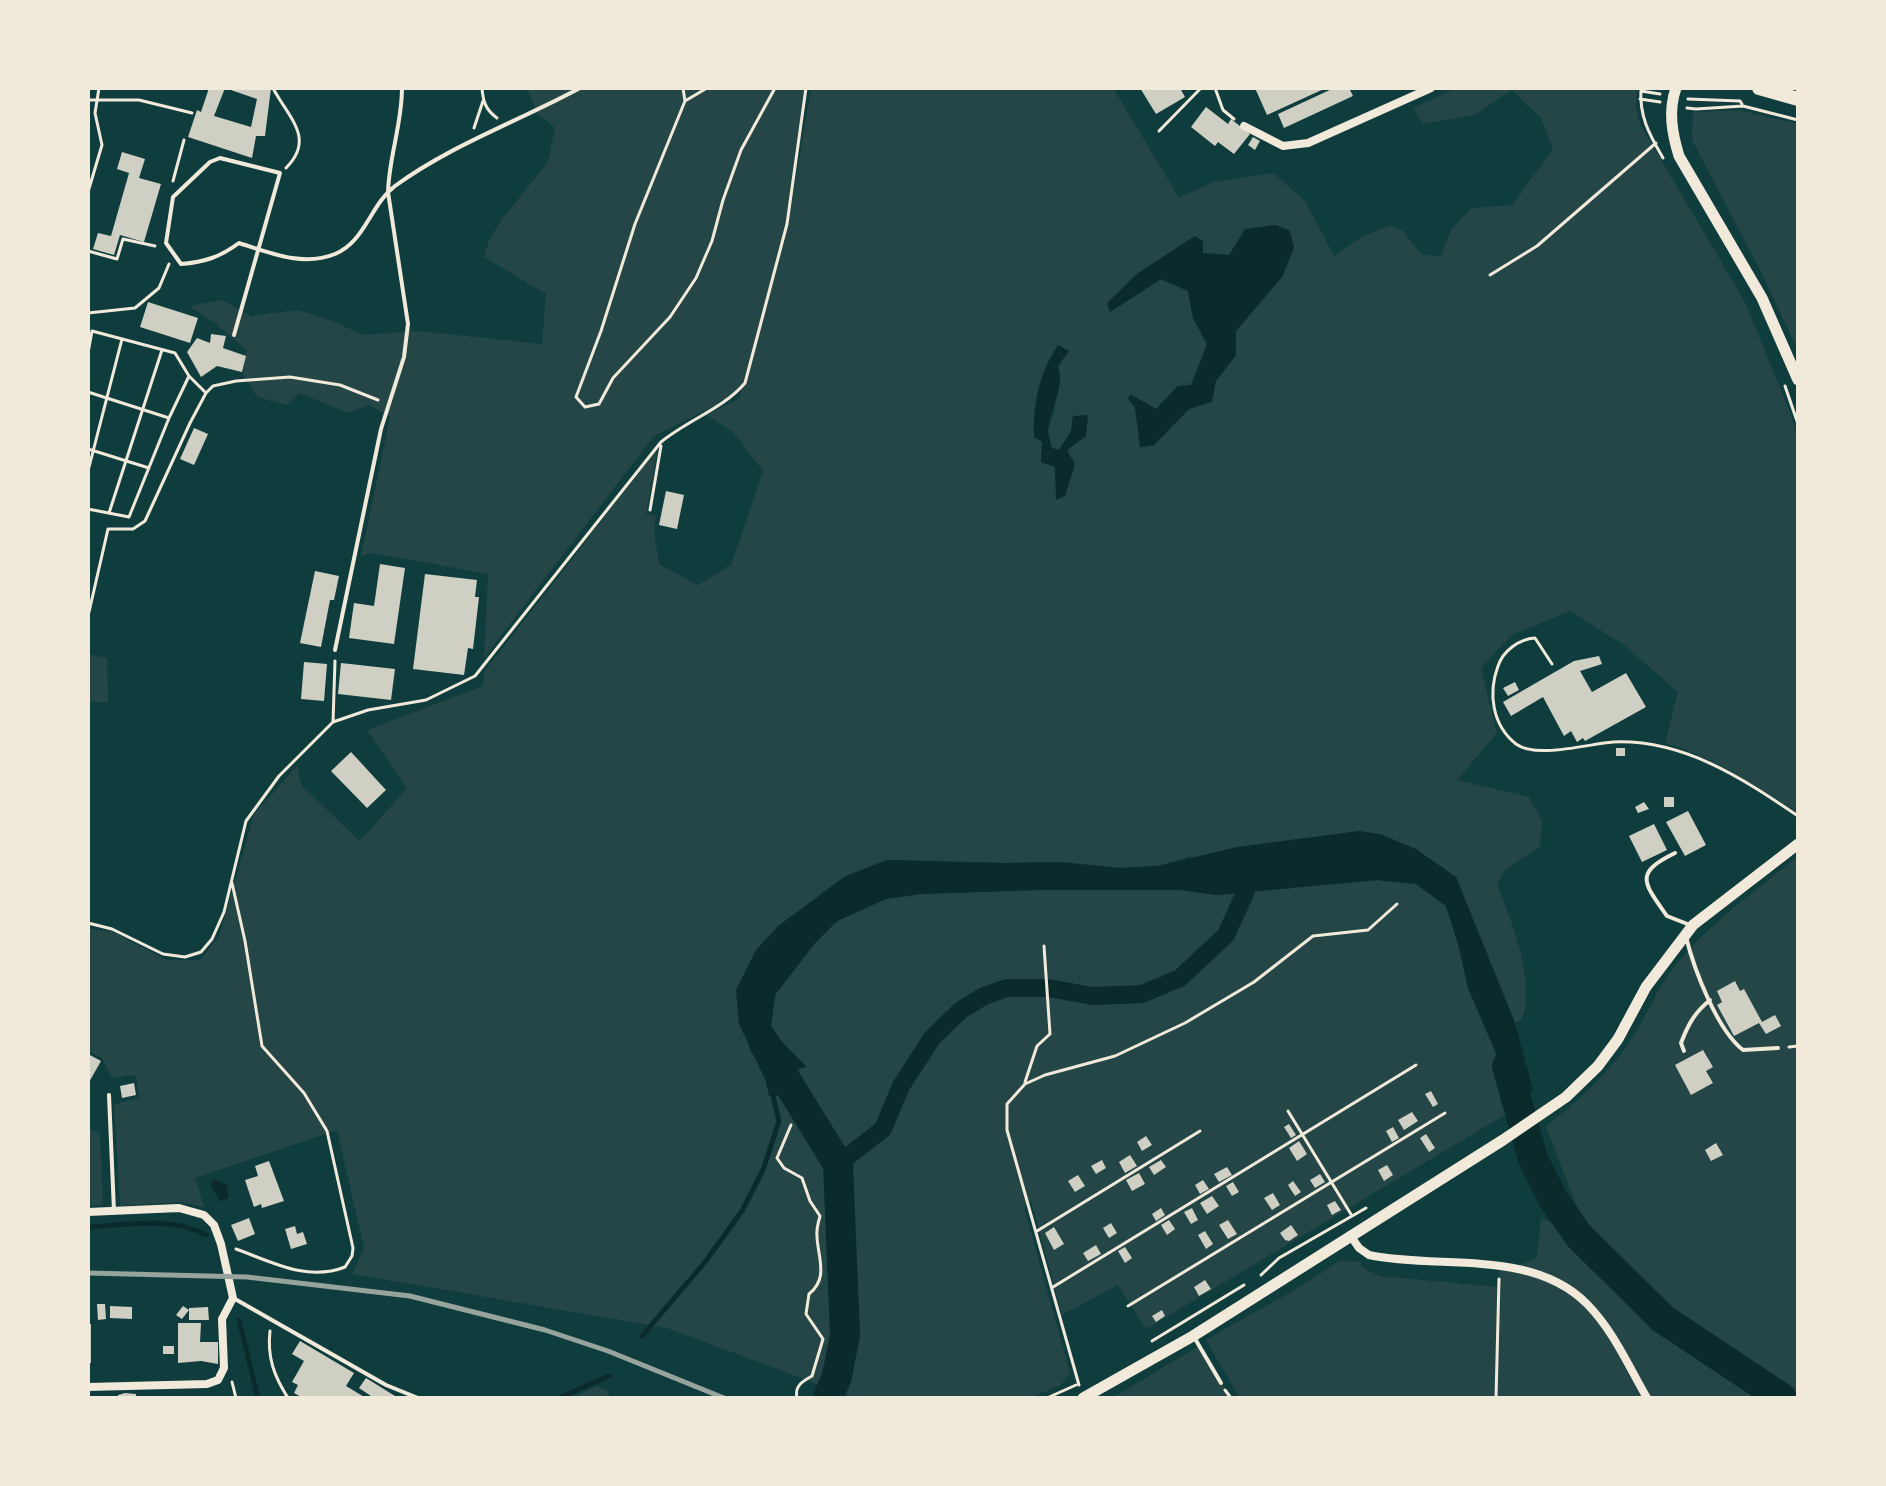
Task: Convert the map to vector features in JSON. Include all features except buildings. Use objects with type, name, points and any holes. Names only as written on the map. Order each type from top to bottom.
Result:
[{"type":"main road","points":[[1759,88],[1798,99]]},
{"type":"street","points":[[1244,126],[1283,146],[1308,143],[1431,88]]},
{"type":"street","points":[[1673,96],[1673,135],[1679,156],[1762,298],[1798,380]]},
{"type":"street","points":[[1083,1398],[1193,1336],[1566,1097],[1598,1066],[1618,1039],[1646,987],[1689,930],[1798,844]]},
{"type":"street","points":[[88,1212],[179,1208],[204,1215],[214,1225],[221,1244],[233,1298],[221,1326],[224,1372],[218,1380],[207,1384],[88,1387]]},
{"type":"street","points":[[1350,1235],[1359,1248],[1369,1255],[1500,1267],[1546,1277],[1575,1292],[1605,1327],[1647,1398]]},
{"type":"lane","points":[[335,650],[366,498],[404,357],[408,324],[388,192],[388,177],[399,133],[402,88]]},
{"type":"lane","points":[[234,335],[259,249],[280,173],[220,158],[210,162],[173,197],[166,243],[181,264],[202,262],[222,255],[239,243],[259,249],[287,258],[314,260],[337,253],[355,241],[379,200],[435,161],[580,88]]},
{"type":"lane","points":[[1675,853],[1648,870],[1647,880],[1655,899],[1667,916],[1689,930],[1692,960],[1734,1043],[1743,1050],[1778,1048]]},
{"type":"lane","points":[[1684,1051],[1681,1043],[1689,1022],[1697,1010],[1710,1000]]},
{"type":"lane","points":[[109,1095],[114,1211]]},
{"type":"lane","points":[[233,1298],[386,1385],[418,1398]]},
{"type":"lane","points":[[1193,1336],[1221,1383]]},
{"type":"path","points":[[88,192],[102,145],[95,113],[99,88]]},
{"type":"path","points":[[468,144],[483,101],[482,88]]},
{"type":"path","points":[[683,88],[685,101],[635,224],[576,397],[585,407],[599,404],[613,378],[670,317],[696,278],[712,241],[741,150],[775,88]]},
{"type":"path","points":[[685,101],[707,88]]},
{"type":"path","points":[[88,923],[112,929],[163,954],[190,957],[201,952],[217,931],[242,831],[250,813],[279,776],[333,722],[368,710],[426,700],[475,676],[661,442],[682,425],[733,397],[745,383],[787,224],[806,88]]},
{"type":"path","points":[[1159,131],[1201,88]]},
{"type":"path","points":[[1215,88],[1223,110],[1244,126]]},
{"type":"path","points":[[274,90],[301,138],[299,152],[280,173]]},
{"type":"path","points":[[1663,157],[1645,125],[1641,90],[1695,100],[1740,101],[1743,106]]},
{"type":"path","points":[[1640,99],[1673,96],[1696,109],[1743,106],[1798,120]]},
{"type":"path","points":[[88,100],[139,100],[192,113]]},
{"type":"path","points":[[483,101],[489,112],[506,125]]},
{"type":"path","points":[[1490,275],[1537,246],[1655,143],[1673,135]]},
{"type":"path","points":[[173,197],[172,184],[184,140]]},
{"type":"path","points":[[88,251],[117,259],[123,239],[151,247],[166,243]]},
{"type":"path","points":[[88,313],[135,308],[159,288],[173,253]]},
{"type":"path","points":[[88,353],[92,331],[175,353],[189,376],[206,393]]},
{"type":"path","points":[[88,471],[122,339]]},
{"type":"path","points":[[109,513],[162,350]]},
{"type":"path","points":[[1781,375],[1798,424]]},
{"type":"path","points":[[88,509],[129,517],[189,376]]},
{"type":"path","points":[[89,612],[108,529],[133,529],[145,521],[206,393],[213,386],[290,377],[340,385],[389,404]]},
{"type":"path","points":[[88,392],[169,418]]},
{"type":"path","points":[[650,510],[661,442]]},
{"type":"path","points":[[91,450],[149,468]]},
{"type":"path","points":[[1552,664],[1535,638],[1527,638],[1515,645],[1501,658],[1491,683],[1497,720],[1516,744],[1529,750],[1542,750],[1613,742],[1642,743],[1682,751],[1740,777],[1798,816]]},
{"type":"path","points":[[333,722],[335,650]]},
{"type":"path","points":[[221,1244],[311,1274],[324,1274],[345,1267],[353,1248],[327,1131],[304,1093],[262,1046],[245,941],[231,879]]},
{"type":"path","points":[[1083,1398],[1005,1119],[1007,1104],[1025,1084],[1045,1075],[1115,1056],[1185,1023],[1254,982],[1313,936],[1368,930],[1397,904]]},
{"type":"path","points":[[1025,1084],[1037,1046],[1050,1034],[1044,948]]},
{"type":"path","points":[[1053,1287],[1416,1065]]},
{"type":"path","points":[[1288,1111],[1352,1216]]},
{"type":"path","points":[[1128,1306],[1445,1113]]},
{"type":"path","points":[[791,1125],[777,1158],[784,1168],[802,1178],[810,1201],[820,1216],[816,1236],[822,1258],[821,1277],[809,1294],[806,1314],[823,1339],[812,1376],[800,1382],[797,1398]]},
{"type":"path","points":[[1037,1231],[1200,1131]]},
{"type":"path","points":[[1143,1346],[1263,1273],[1279,1258],[1366,1208]]},
{"type":"path","points":[[1496,1398],[1500,1267]]},
{"type":"path","points":[[272,1319],[268,1349],[279,1383],[288,1398]]},
{"type":"path","points":[[224,1372],[233,1383],[236,1398]]},
{"type":"path","points":[[1047,1398],[1079,1383]]},
{"type":"shaded area","points":[[527,88],[806,88],[790,214],[811,88],[1113,88],[1179,198],[1213,182],[1273,173],[1305,201],[1334,256],[1363,236],[1392,225],[1403,231],[1422,255],[1441,256],[1451,230],[1471,208],[1512,205],[1553,149],[1541,118],[1512,90],[1474,115],[1423,124],[1413,108],[1457,88],[1637,88],[1636,107],[1641,126],[1745,302],[1798,439],[1798,813],[1717,764],[1665,743],[1678,692],[1624,645],[1570,611],[1512,635],[1481,668],[1497,733],[1457,780],[1529,797],[1542,821],[1540,846],[1505,870],[1497,884],[1524,969],[1526,1004],[1522,1019],[1515,1023],[1456,877],[1188,857],[1158,866],[1120,868],[1060,862],[887,860],[846,876],[821,893],[739,1023],[770,1096],[777,1096],[787,1076],[806,1067],[771,1026],[775,995],[815,943],[837,921],[886,899],[920,894],[1038,890],[1181,890],[1216,895],[1377,880],[1416,884],[1446,906],[1468,988],[1496,1053],[1508,1113],[1146,1329],[1118,1285],[1062,1315],[1031,1201],[1024,1207],[1070,1373],[1061,1385],[1030,1398],[855,1398],[667,1328],[352,1274],[364,1248],[337,1130],[195,1178],[204,1207],[178,1202],[120,1206],[114,1104],[139,1098],[136,1075],[112,1078],[102,1058],[88,1051],[88,929],[111,931],[167,960],[200,960],[219,937],[254,814],[297,766],[302,786],[360,841],[407,788],[367,730],[483,686],[484,672],[656,451],[646,514],[656,516],[654,532],[659,564],[698,585],[731,565],[763,471],[733,432],[706,415],[740,398],[743,385],[733,397],[654,436],[484,658],[488,574],[372,553],[361,556],[390,417],[369,405],[349,413],[299,393],[287,405],[258,397],[243,374],[246,350],[214,322],[189,306],[222,300],[251,316],[298,310],[363,335],[418,331],[542,344],[546,294],[484,257],[489,240],[502,219],[548,162],[555,128],[536,112]],"holes":[[[1203,241],[1202,253],[1229,255],[1294,248],[1282,277],[1236,331],[1236,355],[1216,381],[1154,445],[1140,447],[1135,407],[1156,409],[1178,386],[1191,385],[1207,345],[1193,318],[1188,291],[1160,279],[1111,312]],[[1058,345],[1055,410],[1048,430],[1052,448],[1059,450],[1071,431],[1073,416],[1088,416],[1067,450],[1057,499],[1055,467],[1041,462]]]},
{"type":"shaded area","points":[[1739,110],[1798,124],[1798,351],[1760,270],[1692,140],[1693,112]]},
{"type":"shaded area","points":[[1276,225],[1290,231],[1294,248],[1282,277],[1236,331],[1236,355],[1216,381],[1212,402],[1189,409],[1154,445],[1140,447],[1135,407],[1128,399],[1130,394],[1156,409],[1178,386],[1191,385],[1207,344],[1193,318],[1188,291],[1161,279],[1110,312],[1107,303],[1138,273],[1195,236],[1203,241],[1203,253],[1229,255],[1245,229]]},
{"type":"shaded area","points":[[1058,345],[1069,351],[1058,366],[1059,390],[1048,429],[1052,448],[1059,450],[1071,431],[1073,416],[1088,415],[1086,436],[1067,450],[1075,464],[1065,496],[1056,500],[1055,467],[1041,462],[1042,442],[1034,437],[1034,424],[1042,378]]},
{"type":"shaded area","points":[[88,654],[107,658],[108,702],[88,702]]},
{"type":"shaded area","points":[[1359,831],[1380,834],[1416,849],[1456,877],[1515,1023],[1533,1090],[1508,1113],[1496,1053],[1468,988],[1446,906],[1416,884],[1377,880],[1216,895],[1181,890],[1038,890],[920,894],[886,899],[837,921],[815,943],[775,995],[771,1026],[807,1067],[787,1076],[777,1096],[769,1096],[766,1081],[739,1024],[736,990],[756,950],[778,926],[846,876],[887,860],[1060,862],[1120,868],[1158,866],[1237,847]]},
{"type":"shaded area","points":[[1798,856],[1798,1398],[1240,1398],[1206,1340],[1340,1260],[1361,1262],[1361,1267],[1380,1276],[1498,1287],[1500,1267],[1511,1268],[1537,1258],[1541,1218],[1590,1242],[1546,1126],[1590,1088],[1619,1056],[1635,1034],[1664,981],[1692,947],[1736,906]]},
{"type":"shaded area","points":[[88,1128],[100,1134],[103,1205],[88,1206]]},
{"type":"shaded area","points":[[214,1179],[227,1185],[228,1198],[220,1201],[210,1184]]},
{"type":"shaded area","points":[[1199,1346],[1231,1398],[1112,1398]]},
{"type":"shaded area","points":[[597,1386],[610,1396],[622,1398],[572,1398]]},
{"type":"waterway","points":[[838,1164],[883,1129],[901,1086],[932,1038],[961,1010],[984,996],[1007,988],[1048,988],[1093,996],[1142,994],[1180,978],[1226,935],[1254,873]]},
{"type":"waterway","points":[[764,1044],[838,1164],[845,1335],[837,1376],[828,1398]]},
{"type":"waterway","points":[[1507,1066],[1533,1159],[1553,1199],[1579,1236],[1663,1319],[1782,1398]]},
{"type":"waterway","points":[[642,1336],[705,1262],[742,1211],[763,1170],[779,1121],[773,1096]]},
{"type":"waterway","points":[[88,1227],[178,1225],[206,1235]]},
{"type":"waterway","points":[[239,1320],[258,1398]]},
{"type":"waterway","points":[[559,1398],[609,1376]]},
{"type":"railway","points":[[88,1273],[247,1277],[410,1296],[545,1330],[608,1351],[724,1398]]}]
